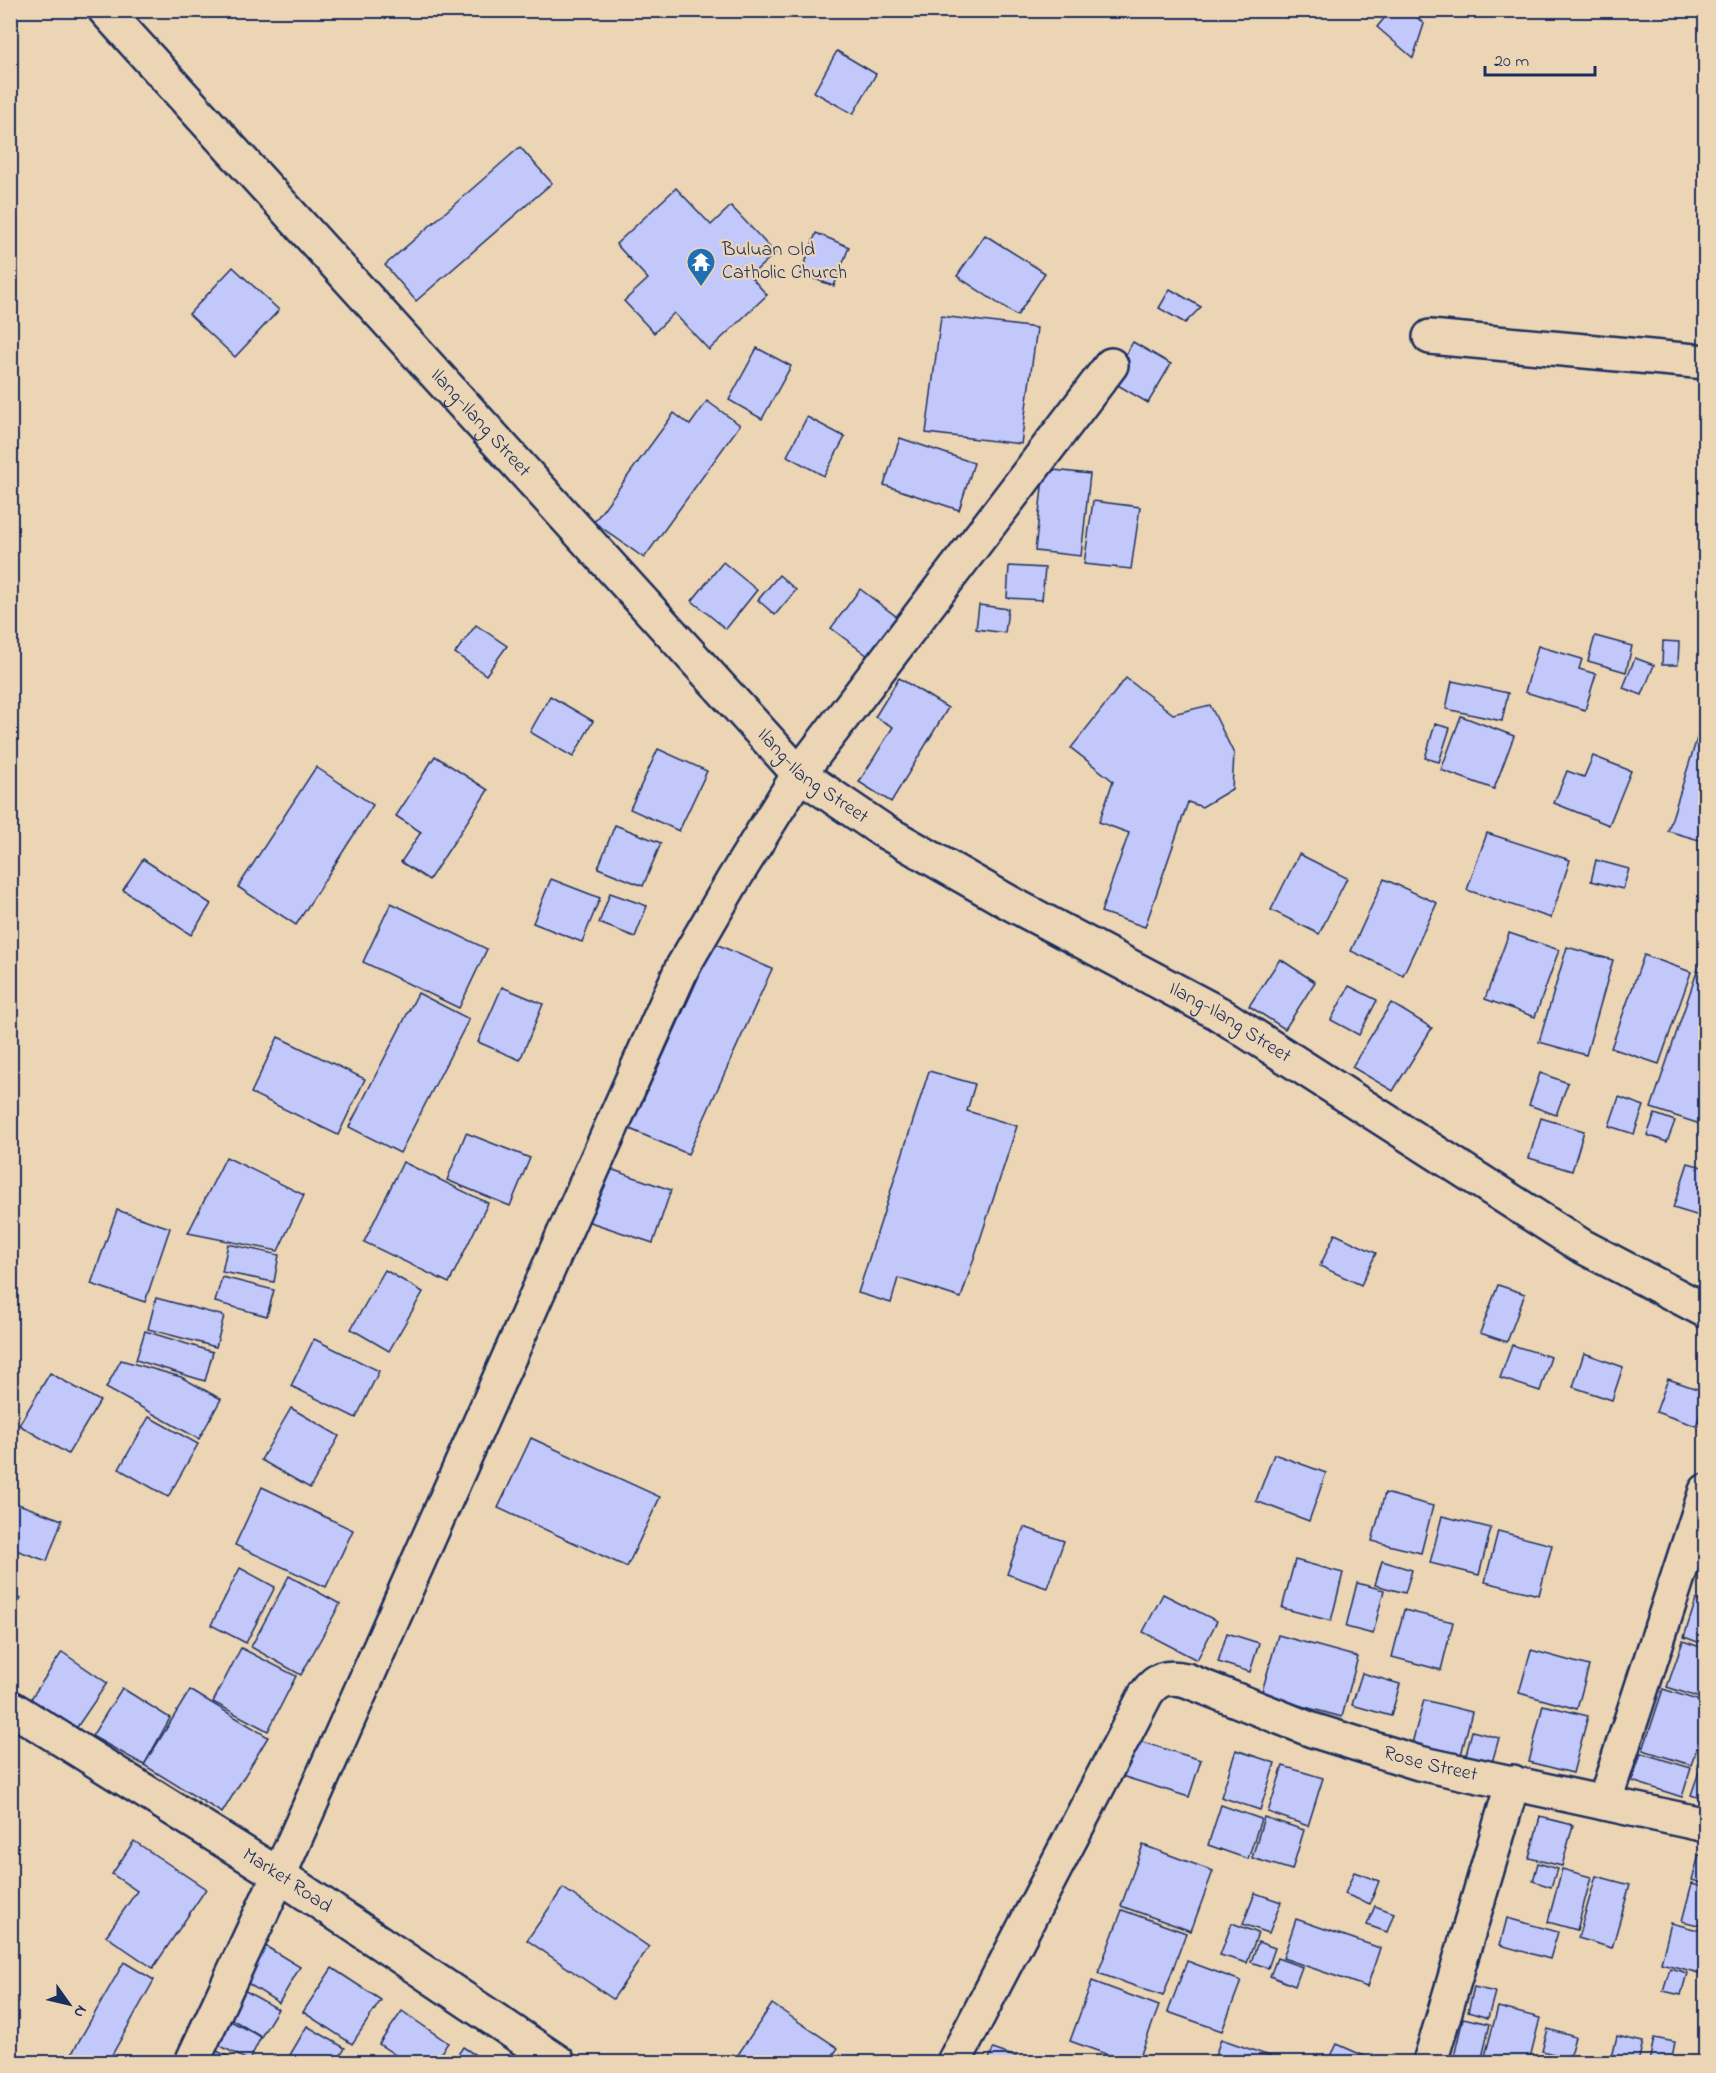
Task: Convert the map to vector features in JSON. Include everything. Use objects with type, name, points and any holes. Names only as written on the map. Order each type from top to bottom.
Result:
[{"type":"street","name":"Ilang-Ilang Street","points":[[105,10],[799,774],[882,830],[1012,904],[1218,1013],[1580,1245],[1706,1311]]},
{"type":"street","points":[[1430,337],[1706,362]]},
{"type":"street","points":[[192,2062],[279,1875],[682,968],[799,774],[1112,365]]},
{"type":"street","points":[[1604,1803],[1706,1491]]},
{"type":"street","name":"Rose Street","points":[[954,2062],[1146,1694],[1153,1684],[1163,1678],[1174,1677],[1186,1680],[1312,1730],[1419,1763],[1706,1825]]},
{"type":"street","name":"Market Road","points":[[10,1707],[279,1875],[558,2062]]},
{"type":"street","points":[[1430,2062],[1513,1782]]},
{"type":"building","points":[[1391,10],[1409,10],[1424,24],[1413,58],[1377,27]]},
{"type":"building","points":[[837,51],[876,74],[853,114],[814,92]]},
{"type":"building","points":[[520,147],[552,183],[416,301],[385,265]]},
{"type":"building","name":"Buluan Old Catholic Church","points":[[676,188],[711,225],[731,206],[775,253],[750,276],[767,295],[709,350],[674,313],[654,333],[624,301],[648,279],[616,244]]},
{"type":"building","points":[[816,233],[849,247],[834,286],[801,274]]},
{"type":"building","points":[[985,235],[1045,273],[1017,316],[957,276]]},
{"type":"building","points":[[233,267],[279,310],[235,357],[189,314]]},
{"type":"building","points":[[1170,289],[1201,307],[1185,323],[1159,308]]},
{"type":"building","points":[[941,316],[1037,328],[1021,444],[926,433]]},
{"type":"building","points":[[1133,342],[1171,364],[1148,403],[1111,381]]},
{"type":"building","points":[[757,348],[791,366],[762,419],[729,400]]},
{"type":"building","points":[[707,401],[740,425],[644,558],[594,522],[674,413],[690,425]]},
{"type":"building","points":[[807,417],[845,437],[824,476],[787,456]]},
{"type":"building","points":[[900,438],[974,463],[959,510],[884,485]]},
{"type":"building","points":[[1044,469],[1090,474],[1081,556],[1035,551]]},
{"type":"building","points":[[1093,501],[1140,507],[1131,569],[1084,564]]},
{"type":"building","points":[[723,562],[757,590],[726,629],[692,601]]},
{"type":"building","points":[[1009,566],[1045,568],[1042,600],[1007,598]]},
{"type":"building","points":[[779,575],[796,590],[775,615],[758,600]]},
{"type":"building","points":[[860,589],[897,617],[868,656],[831,628]]},
{"type":"building","points":[[979,605],[1008,609],[1005,633],[976,629]]},
{"type":"building","points":[[476,625],[507,646],[486,675],[455,653]]},
{"type":"building","points":[[1595,636],[1632,646],[1626,672],[1588,661]]},
{"type":"building","points":[[1663,641],[1679,642],[1678,665],[1662,665]]},
{"type":"building","points":[[1704,641],[1706,641],[1706,675],[1700,674]]},
{"type":"building","points":[[1538,646],[1582,659],[1579,669],[1596,674],[1585,710],[1525,692]]},
{"type":"building","points":[[1635,658],[1654,665],[1642,695],[1623,688]]},
{"type":"building","points":[[899,678],[948,708],[891,802],[859,782],[893,727],[875,717]]},
{"type":"building","points":[[1126,678],[1173,714],[1210,705],[1234,754],[1232,789],[1202,807],[1188,802],[1145,927],[1101,912],[1129,833],[1099,822],[1113,781],[1071,748]]},
{"type":"building","points":[[1452,681],[1508,693],[1502,721],[1446,709]]},
{"type":"building","points":[[550,696],[593,721],[573,757],[530,732]]},
{"type":"building","points":[[1461,716],[1514,736],[1494,789],[1441,770]]},
{"type":"building","points":[[1435,724],[1450,728],[1439,762],[1425,758]]},
{"type":"building","points":[[1698,735],[1706,738],[1706,842],[1668,831]]},
{"type":"building","points":[[658,749],[707,771],[679,831],[630,809]]},
{"type":"building","points":[[435,756],[488,790],[429,880],[401,862],[421,832],[396,816]]},
{"type":"building","points":[[1593,756],[1631,771],[1609,825],[1554,803],[1567,771],[1584,777]]},
{"type":"building","points":[[316,767],[373,805],[296,925],[238,887]]},
{"type":"building","points":[[615,825],[661,843],[643,886],[598,868]]},
{"type":"building","points":[[1487,833],[1570,860],[1551,918],[1467,890]]},
{"type":"building","points":[[1299,854],[1347,878],[1319,934],[1271,910]]},
{"type":"building","points":[[143,859],[211,904],[191,935],[123,890]]},
{"type":"building","points":[[1596,860],[1629,869],[1623,889],[1591,881]]},
{"type":"building","points":[[551,879],[600,898],[582,942],[533,923]]},
{"type":"building","points":[[1384,879],[1437,903],[1403,975],[1351,951]]},
{"type":"building","points":[[610,893],[647,906],[635,937],[599,923]]},
{"type":"building","points":[[391,903],[487,949],[459,1008],[363,962]]},
{"type":"building","points":[[1509,933],[1559,950],[1535,1017],[1485,999]]},
{"type":"building","points":[[714,943],[772,969],[688,1154],[630,1129]]},
{"type":"building","points":[[1567,947],[1613,960],[1586,1055],[1539,1042]]},
{"type":"building","points":[[1644,955],[1691,972],[1659,1064],[1611,1048]]},
{"type":"building","points":[[1702,957],[1706,959],[1706,1126],[1651,1108]]},
{"type":"building","points":[[1280,959],[1315,982],[1285,1029],[1249,1006]]},
{"type":"building","points":[[1349,986],[1377,1000],[1359,1035],[1331,1020]]},
{"type":"building","points":[[502,987],[543,1004],[520,1060],[478,1042]]},
{"type":"building","points":[[418,993],[469,1019],[400,1153],[349,1127]]},
{"type":"building","points":[[1391,1003],[1432,1028],[1393,1091],[1352,1067]]},
{"type":"building","points":[[278,1037],[365,1079],[338,1135],[251,1093]]},
{"type":"building","points":[[929,1071],[975,1084],[967,1111],[1017,1126],[961,1298],[898,1278],[891,1303],[858,1293]]},
{"type":"building","points":[[1540,1073],[1568,1083],[1556,1115],[1529,1105]]},
{"type":"building","points":[[1619,1097],[1644,1106],[1634,1134],[1609,1126]]},
{"type":"building","points":[[1655,1114],[1675,1121],[1667,1142],[1647,1135]]},
{"type":"building","points":[[1541,1118],[1584,1131],[1572,1171],[1529,1158]]},
{"type":"building","points":[[466,1133],[530,1158],[510,1206],[447,1180]]},
{"type":"building","points":[[226,1157],[304,1195],[278,1251],[188,1233]]},
{"type":"building","points":[[403,1162],[488,1203],[449,1283],[364,1242]]},
{"type":"building","points":[[1688,1163],[1706,1168],[1706,1218],[1673,1208]]},
{"type":"building","points":[[599,1165],[671,1190],[653,1243],[581,1219]]},
{"type":"building","points":[[117,1210],[170,1228],[145,1302],[91,1284]]},
{"type":"building","points":[[1335,1234],[1376,1253],[1361,1285],[1320,1266]]},
{"type":"building","points":[[228,1244],[279,1255],[274,1282],[222,1272]]},
{"type":"building","points":[[385,1270],[423,1292],[389,1351],[351,1329]]},
{"type":"building","points":[[222,1277],[274,1290],[267,1316],[215,1302]]},
{"type":"building","points":[[1498,1285],[1525,1294],[1507,1342],[1480,1333]]},
{"type":"building","points":[[156,1298],[224,1316],[216,1347],[148,1329]]},
{"type":"building","points":[[145,1331],[213,1352],[205,1381],[136,1360]]},
{"type":"building","points":[[314,1339],[379,1371],[356,1418],[291,1386]]},
{"type":"building","points":[[1512,1345],[1551,1357],[1540,1391],[1500,1378]]},
{"type":"building","points":[[1584,1353],[1623,1367],[1612,1400],[1573,1387]]},
{"type":"building","points":[[121,1360],[181,1377],[221,1399],[199,1439],[106,1388]]},
{"type":"building","points":[[50,1373],[100,1401],[68,1454],[19,1425]]},
{"type":"building","points":[[1668,1379],[1706,1392],[1696,1426],[1656,1412]]},
{"type":"building","points":[[291,1408],[339,1436],[310,1488],[261,1460]]},
{"type":"building","points":[[149,1417],[198,1444],[168,1497],[119,1469]]},
{"type":"building","points":[[531,1438],[660,1497],[627,1567],[498,1508]]},
{"type":"building","points":[[1274,1454],[1326,1473],[1309,1521],[1256,1501]]},
{"type":"building","points":[[262,1487],[353,1530],[326,1587],[235,1545]]},
{"type":"building","points":[[1385,1493],[1433,1506],[1421,1553],[1372,1541]]},
{"type":"building","points":[[10,1501],[62,1520],[47,1561],[10,1548]]},
{"type":"building","points":[[1442,1516],[1491,1528],[1479,1575],[1430,1563]]},
{"type":"building","points":[[1024,1527],[1064,1541],[1047,1588],[1007,1574]]},
{"type":"building","points":[[1498,1531],[1552,1545],[1539,1595],[1485,1582]]},
{"type":"building","points":[[1295,1560],[1343,1573],[1331,1621],[1282,1608]]},
{"type":"building","points":[[1382,1561],[1412,1570],[1405,1593],[1375,1585]]},
{"type":"building","points":[[240,1568],[275,1587],[246,1643],[211,1625]]},
{"type":"building","points":[[289,1576],[340,1604],[301,1675],[251,1647]]},
{"type":"building","points":[[1357,1583],[1384,1590],[1373,1634],[1346,1627]]},
{"type":"building","points":[[10,1592],[21,1599],[10,1613]]},
{"type":"building","points":[[1163,1594],[1217,1621],[1197,1660],[1143,1632]]},
{"type":"building","points":[[1696,1600],[1706,1603],[1706,1645],[1684,1637]]},
{"type":"building","points":[[1404,1610],[1453,1622],[1441,1670],[1392,1657]]},
{"type":"building","points":[[1227,1633],[1259,1643],[1250,1672],[1218,1662]]},
{"type":"building","points":[[1278,1635],[1358,1657],[1342,1717],[1261,1695]]},
{"type":"building","points":[[1683,1641],[1706,1649],[1706,1700],[1667,1687]]},
{"type":"building","points":[[241,1648],[296,1676],[268,1731],[213,1702]]},
{"type":"building","points":[[1531,1650],[1589,1666],[1577,1709],[1519,1693]]},
{"type":"building","points":[[62,1652],[107,1683],[73,1733],[28,1703]]},
{"type":"building","points":[[1362,1673],[1400,1684],[1391,1716],[1352,1705]]},
{"type":"building","points":[[122,1688],[170,1718],[144,1765],[92,1736]]},
{"type":"building","points":[[1663,1689],[1706,1703],[1706,1723],[1691,1765],[1643,1750]]},
{"type":"building","points":[[190,1690],[268,1737],[222,1813],[144,1765]]},
{"type":"building","points":[[1424,1700],[1472,1712],[1460,1759],[1411,1747]]},
{"type":"building","points":[[1543,1705],[1588,1716],[1573,1773],[1529,1762]]},
{"type":"building","points":[[1706,1728],[1706,1748],[1699,1746]]},
{"type":"building","points":[[1472,1731],[1499,1738],[1491,1766],[1465,1759]]},
{"type":"building","points":[[1129,1738],[1201,1760],[1189,1797],[1118,1775]]},
{"type":"building","points":[[1236,1750],[1275,1763],[1260,1810],[1221,1797]]},
{"type":"building","points":[[1641,1753],[1691,1768],[1682,1797],[1632,1781]]},
{"type":"building","points":[[1706,1754],[1706,1800],[1691,1795]]},
{"type":"building","points":[[1283,1766],[1323,1778],[1308,1826],[1268,1812]]},
{"type":"building","points":[[1221,1805],[1261,1819],[1248,1859],[1208,1845]]},
{"type":"building","points":[[1264,1817],[1304,1830],[1292,1870],[1252,1858]]},
{"type":"building","points":[[1540,1817],[1573,1825],[1562,1866],[1529,1858]]},
{"type":"building","points":[[134,1841],[206,1889],[153,1968],[106,1936],[137,1891],[112,1874]]},
{"type":"building","points":[[1143,1845],[1213,1871],[1191,1931],[1121,1906]]},
{"type":"building","points":[[1699,1855],[1706,1857],[1706,1884],[1692,1880]]},
{"type":"building","points":[[1538,1863],[1557,1869],[1551,1887],[1533,1881]]},
{"type":"building","points":[[1562,1869],[1591,1877],[1577,1930],[1548,1922]]},
{"type":"building","points":[[1354,1872],[1379,1881],[1370,1904],[1345,1894]]},
{"type":"building","points":[[1596,1876],[1630,1885],[1612,1948],[1578,1938]]},
{"type":"building","points":[[1692,1883],[1706,1887],[1706,1927],[1682,1921]]},
{"type":"building","points":[[563,1888],[649,1947],[613,1999],[527,1940]]},
{"type":"building","points":[[1255,1893],[1281,1902],[1269,1933],[1243,1924]]},
{"type":"building","points":[[1375,1906],[1394,1913],[1387,1932],[1367,1925]]},
{"type":"building","points":[[1122,1910],[1186,1933],[1163,1996],[1098,1973]]},
{"type":"building","points":[[1507,1918],[1558,1932],[1550,1959],[1500,1945]]},
{"type":"building","points":[[1296,1919],[1380,1948],[1367,1987],[1283,1958]]},
{"type":"building","points":[[1232,1923],[1258,1933],[1247,1963],[1220,1955]]},
{"type":"building","points":[[1671,1923],[1706,1932],[1706,1947],[1699,1973],[1661,1963]]},
{"type":"building","points":[[1258,1942],[1275,1948],[1268,1968],[1251,1962]]},
{"type":"building","points":[[262,1944],[300,1967],[279,2003],[241,1979]]},
{"type":"building","points":[[1277,1958],[1302,1967],[1295,1986],[1270,1976]]},
{"type":"building","points":[[1187,1961],[1241,1981],[1222,2031],[1168,2012]]},
{"type":"building","points":[[124,1962],[154,1980],[108,2062],[84,2062],[71,2055]]},
{"type":"building","points":[[332,1968],[381,2000],[352,2044],[303,2012]]},
{"type":"building","points":[[1670,1968],[1687,1973],[1681,1995],[1663,1991]]},
{"type":"building","points":[[1092,1981],[1159,2006],[1138,2062],[1128,2062],[1070,2041]]},
{"type":"building","points":[[1474,1987],[1495,1992],[1488,2018],[1468,2012]]},
{"type":"building","points":[[240,1988],[278,2009],[261,2037],[225,2015]]},
{"type":"building","points":[[772,2004],[838,2048],[828,2062],[733,2062]]},
{"type":"building","points":[[1498,2007],[1540,2018],[1529,2062],[1509,2062],[1485,2056]]},
{"type":"building","points":[[402,2011],[448,2043],[434,2062],[406,2062],[379,2044]]},
{"type":"building","points":[[223,2017],[261,2037],[249,2061],[211,2041]]},
{"type":"building","points":[[1463,2018],[1490,2024],[1481,2062],[1453,2061]]},
{"type":"building","points":[[307,2026],[345,2048],[337,2062],[302,2062],[290,2055]]},
{"type":"building","points":[[1548,2029],[1575,2037],[1569,2058],[1542,2051]]},
{"type":"building","points":[[1617,2036],[1643,2042],[1638,2062],[1611,2062]]},
{"type":"building","points":[[1654,2038],[1675,2042],[1671,2062],[1649,2062]]},
{"type":"building","points":[[1221,2039],[1287,2062],[1213,2062]]},
{"type":"building","points":[[1337,2044],[1378,2062],[1328,2062]]},
{"type":"building","points":[[206,2046],[240,2062],[197,2062]]},
{"type":"building","points":[[463,2047],[486,2062],[453,2062]]},
{"type":"building","points":[[993,2049],[1030,2062],[988,2062]]},
{"type":"place","name":"Buluan Old Catholic Church","points":[[701,288]]}]
